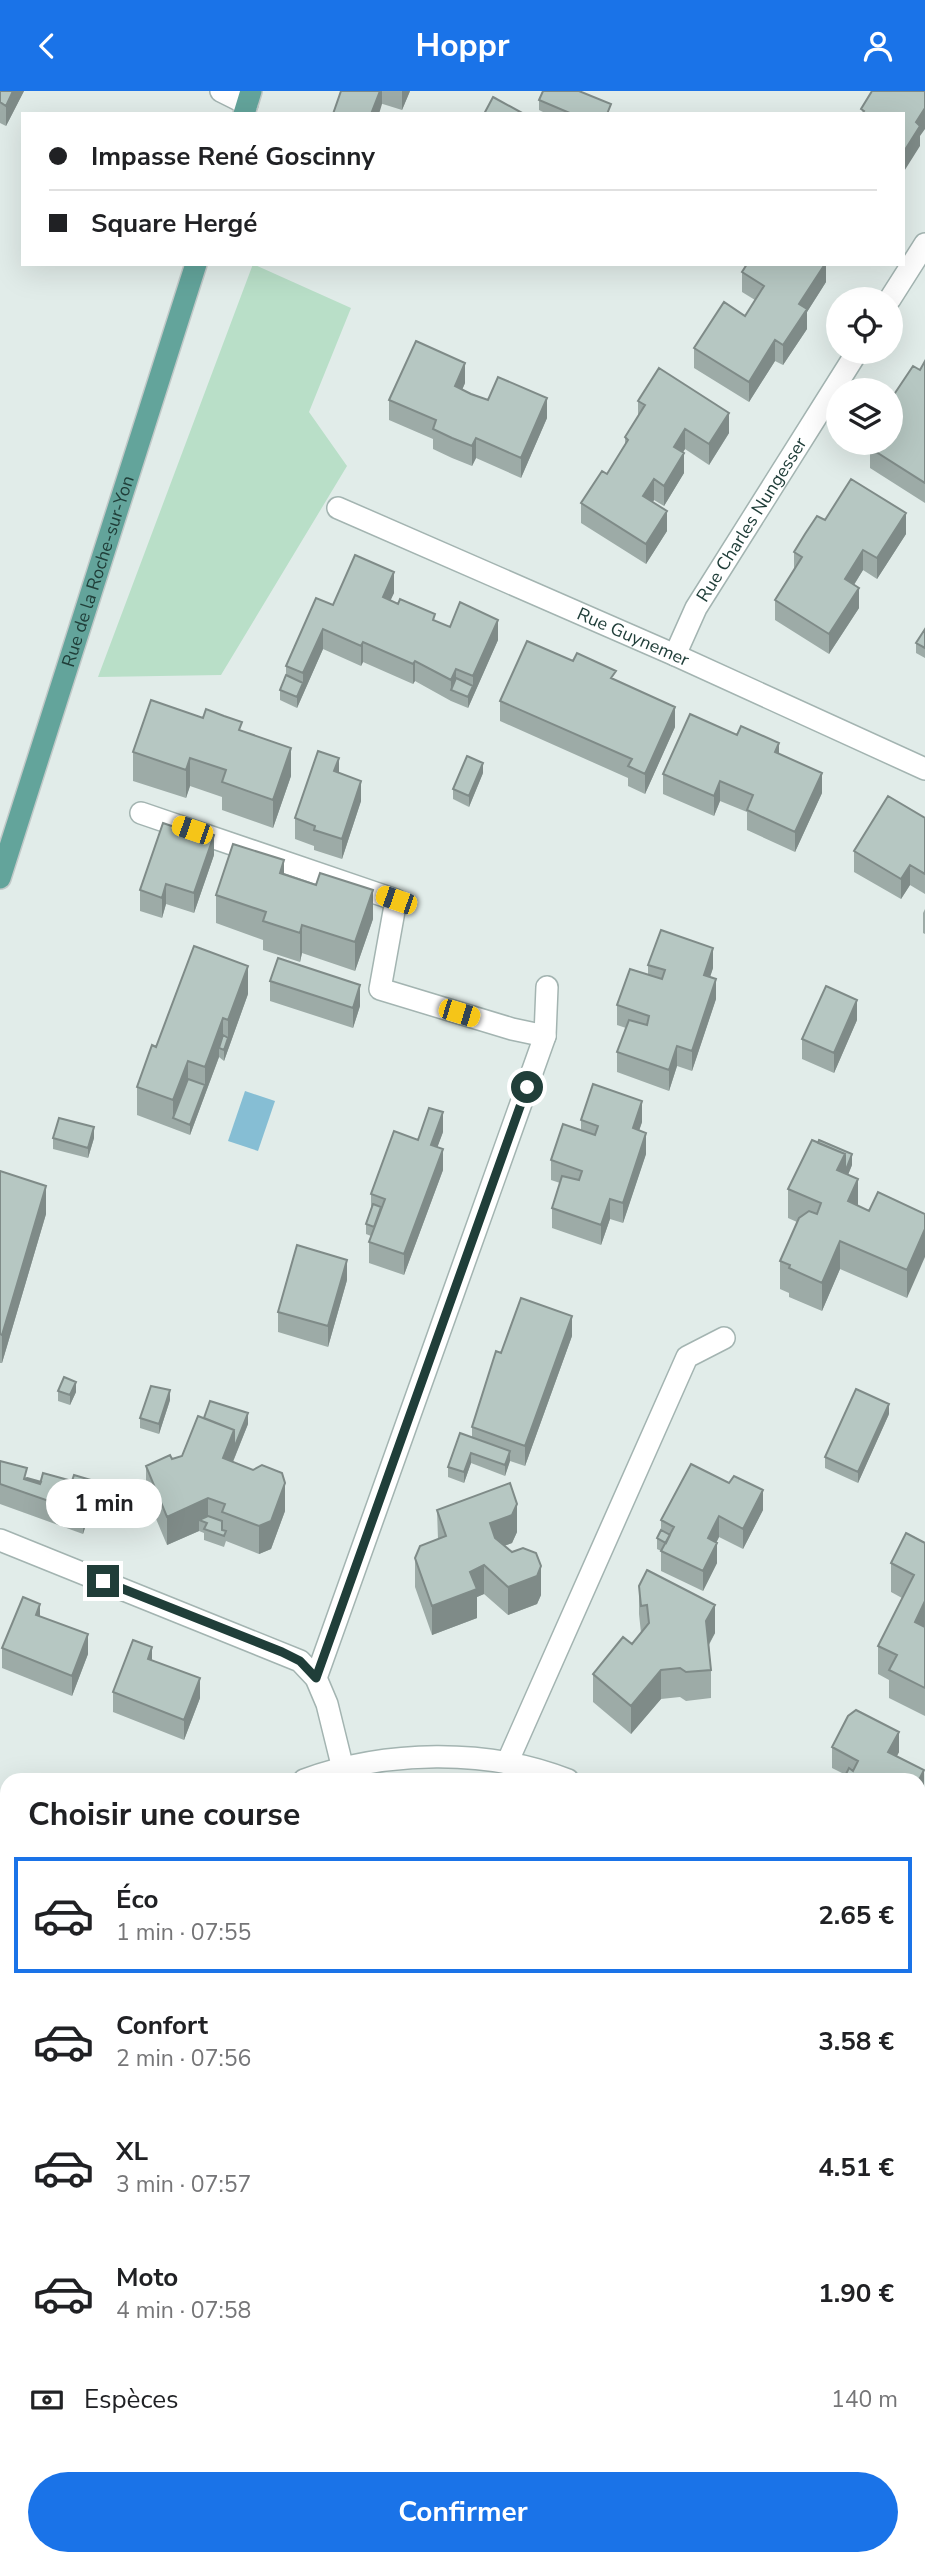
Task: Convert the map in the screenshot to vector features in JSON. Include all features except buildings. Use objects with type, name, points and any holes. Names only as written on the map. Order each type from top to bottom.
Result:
[{"type":"main road","name":"Rue de la Roche-sur-Yon","points":[[0,878],[194,266]]},
{"type":"street","points":[[221,91],[247,103]]},
{"type":"street","points":[[898,287],[925,244]]},
{"type":"street","name":"Rue Charles Nungesser","points":[[675,655],[696,608],[849,364]]},
{"type":"street","name":"Rue Guynemer","points":[[338,508],[675,655],[925,769]]},
{"type":"street","points":[[141,813],[396,900],[380,989],[512,1029],[545,1036]]},
{"type":"street","points":[[316,1678],[545,1036],[547,987]]},
{"type":"street","points":[[507,1763],[687,1357],[724,1338]]},
{"type":"street","points":[[0,1540],[300,1661],[316,1678],[327,1704],[342,1769]]},
{"type":"street","points":[[328,1773],[399,1759],[453,1757],[507,1763],[543,1773]]},
{"type":"green space","points":[[252,266],[351,308],[309,412],[347,466],[221,675],[98,677]]},
{"type":"water","points":[[245,1091],[275,1101],[258,1151],[228,1141]]},
{"type":"route","points":[[103,1581],[282,1652],[300,1661],[316,1678],[527,1087]]}]
